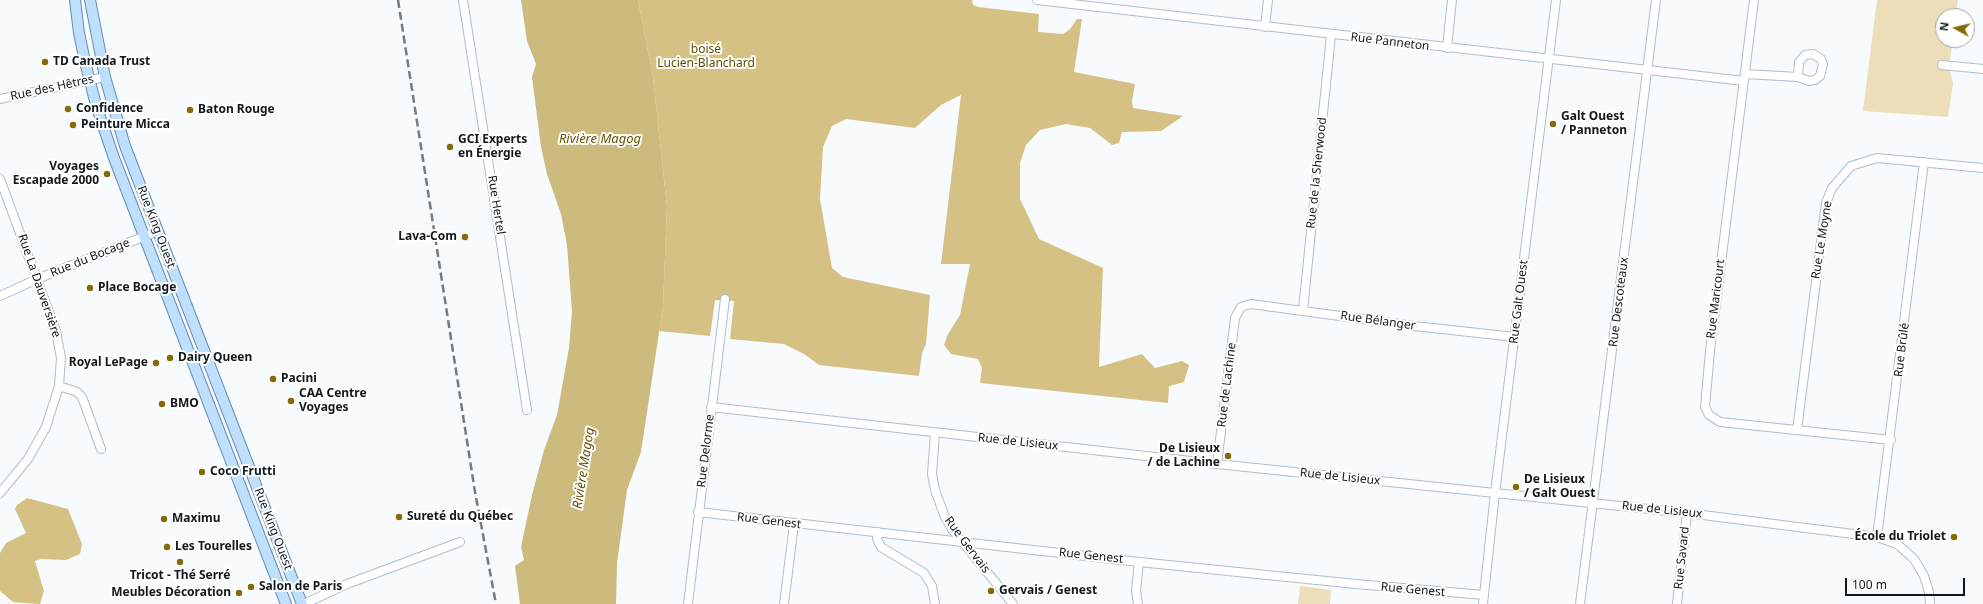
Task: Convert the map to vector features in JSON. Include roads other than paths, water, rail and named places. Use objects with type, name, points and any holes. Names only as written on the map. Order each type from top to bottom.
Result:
[{"type":"main road","name":"Rue King Ouest","points":[[75,0],[79,33],[90,80],[112,152],[286,604]]},
{"type":"main road","name":"Rue King Ouest","points":[[90,0],[104,77],[125,146],[303,604]]},
{"type":"street","name":"Rue Hertel","points":[[463,0],[527,410]]},
{"type":"street","name":"Rue Panneton","points":[[1037,0],[1549,59],[1648,72],[1744,77],[1798,77]]},
{"type":"street","points":[[1265,26],[1268,0]]},
{"type":"street","points":[[1447,48],[1452,0]]},
{"type":"street","name":"Rue Galt Ouest","points":[[1483,604],[1495,493],[1556,0]]},
{"type":"street","name":"Rue Descoteaux","points":[[1580,604],[1656,0]]},
{"type":"street","name":"Rue Maricourt","points":[[1754,0],[1710,351],[1705,408],[1709,415],[1720,422],[1890,440]]},
{"type":"street","name":"Rue de la Sherwood","points":[[1303,310],[1332,35]]},
{"type":"street","points":[[1942,65],[1983,68]]},
{"type":"street","name":"Rue des Hêtres","points":[[0,99],[104,77]]},
{"type":"street","name":"Rue Le Moyne","points":[[1797,430],[1826,203],[1832,188],[1851,166],[1877,158],[1983,168]]},
{"type":"street","name":"Rue Brûlé","points":[[1877,537],[1924,162]]},
{"type":"street","name":"Rue La Dauversière","points":[[0,179],[59,343],[61,358],[59,386],[52,412],[39,441],[18,473],[0,493]]},
{"type":"street","name":"Rue du Bocage","points":[[0,296],[37,279],[158,231]]},
{"type":"street","name":"Rue Delorme","points":[[688,604],[724,299]]},
{"type":"street","name":"Rue Bélanger","points":[[1241,307],[1251,304],[1414,326],[1515,337]]},
{"type":"street","name":"Rue de Lachine","points":[[1217,464],[1235,318],[1241,307]]},
{"type":"street","points":[[59,386],[77,392],[82,397],[101,449]]},
{"type":"street","name":"Rue de Lisieux","points":[[711,407],[1217,464],[1592,502],[1877,537],[1897,544],[1914,559],[1924,576],[1930,592],[1930,604]]},
{"type":"street","name":"Rue Gervais","points":[[935,433],[932,474],[935,490],[945,517],[962,542],[1013,604]]},
{"type":"street","name":"Rue Genest","points":[[698,512],[1139,562],[1356,584],[1484,595]]},
{"type":"street","name":"Rue Savard","points":[[1677,604],[1687,513]]},
{"type":"street","points":[[784,604],[794,524]]},
{"type":"street","points":[[878,532],[877,539],[881,547],[924,573],[930,580],[935,604]]},
{"type":"street","points":[[303,604],[347,584],[460,542]]},
{"type":"street","points":[[1138,604],[1136,591],[1139,562]]},
{"type":"water","name":"Rivière Magog","points":[[521,0],[638,0],[653,77],[667,207],[663,306],[641,452],[627,490],[617,563],[616,604],[520,604],[515,566],[524,560],[521,547],[532,495],[544,450],[557,415],[569,348],[572,311],[567,245],[561,214],[547,174],[541,147],[532,77],[536,64],[527,41]]},
{"type":"railway","points":[[398,0],[475,492],[496,604]]},
{"type":"place","name":"TD Canada Trust","points":[[45,62]]},
{"type":"place","name":"Confidence","points":[[68,109]]},
{"type":"place","name":"Baton Rouge","points":[[190,110]]},
{"type":"place","name":"Galt Ouest / Panneton","points":[[1553,124]]},
{"type":"place","name":"Peinture Micca","points":[[73,125]]},
{"type":"place","name":"GCI Experts en Énergie","points":[[450,147]]},
{"type":"place","name":"Voyages Escapade 2000","points":[[107,174]]},
{"type":"place","name":"Lava-Com","points":[[465,237]]},
{"type":"place","name":"Place Bocage","points":[[90,288]]},
{"type":"place","name":"Dairy Queen","points":[[170,358]]},
{"type":"place","name":"Royal LePage","points":[[156,363]]},
{"type":"place","name":"Pacini","points":[[273,379]]},
{"type":"place","name":"CAA Centre Voyages","points":[[291,401]]},
{"type":"place","name":"BMO","points":[[162,404]]},
{"type":"place","name":"De Lisieux / de Lachine","points":[[1228,456]]},
{"type":"place","name":"Coco Frutti","points":[[202,472]]},
{"type":"place","name":"De Lisieux / Galt Ouest","points":[[1516,487]]},
{"type":"place","name":"Sureté du Québec","points":[[399,517]]},
{"type":"place","name":"Maximu","points":[[164,519]]},
{"type":"place","name":"École du Triolet","points":[[1954,537]]},
{"type":"place","name":"Les Tourelles","points":[[167,547]]},
{"type":"place","name":"Tricot - Thé Serré","points":[[180,562]]},
{"type":"place","name":"Salon de Paris","points":[[251,587]]},
{"type":"place","name":"Gervais / Genest","points":[[991,591]]},
{"type":"place","name":"Meubles Décoration","points":[[239,593]]},
{"type":"park label","name":"boisé Lucien-Blanchard","points":[[706,57]]}]
